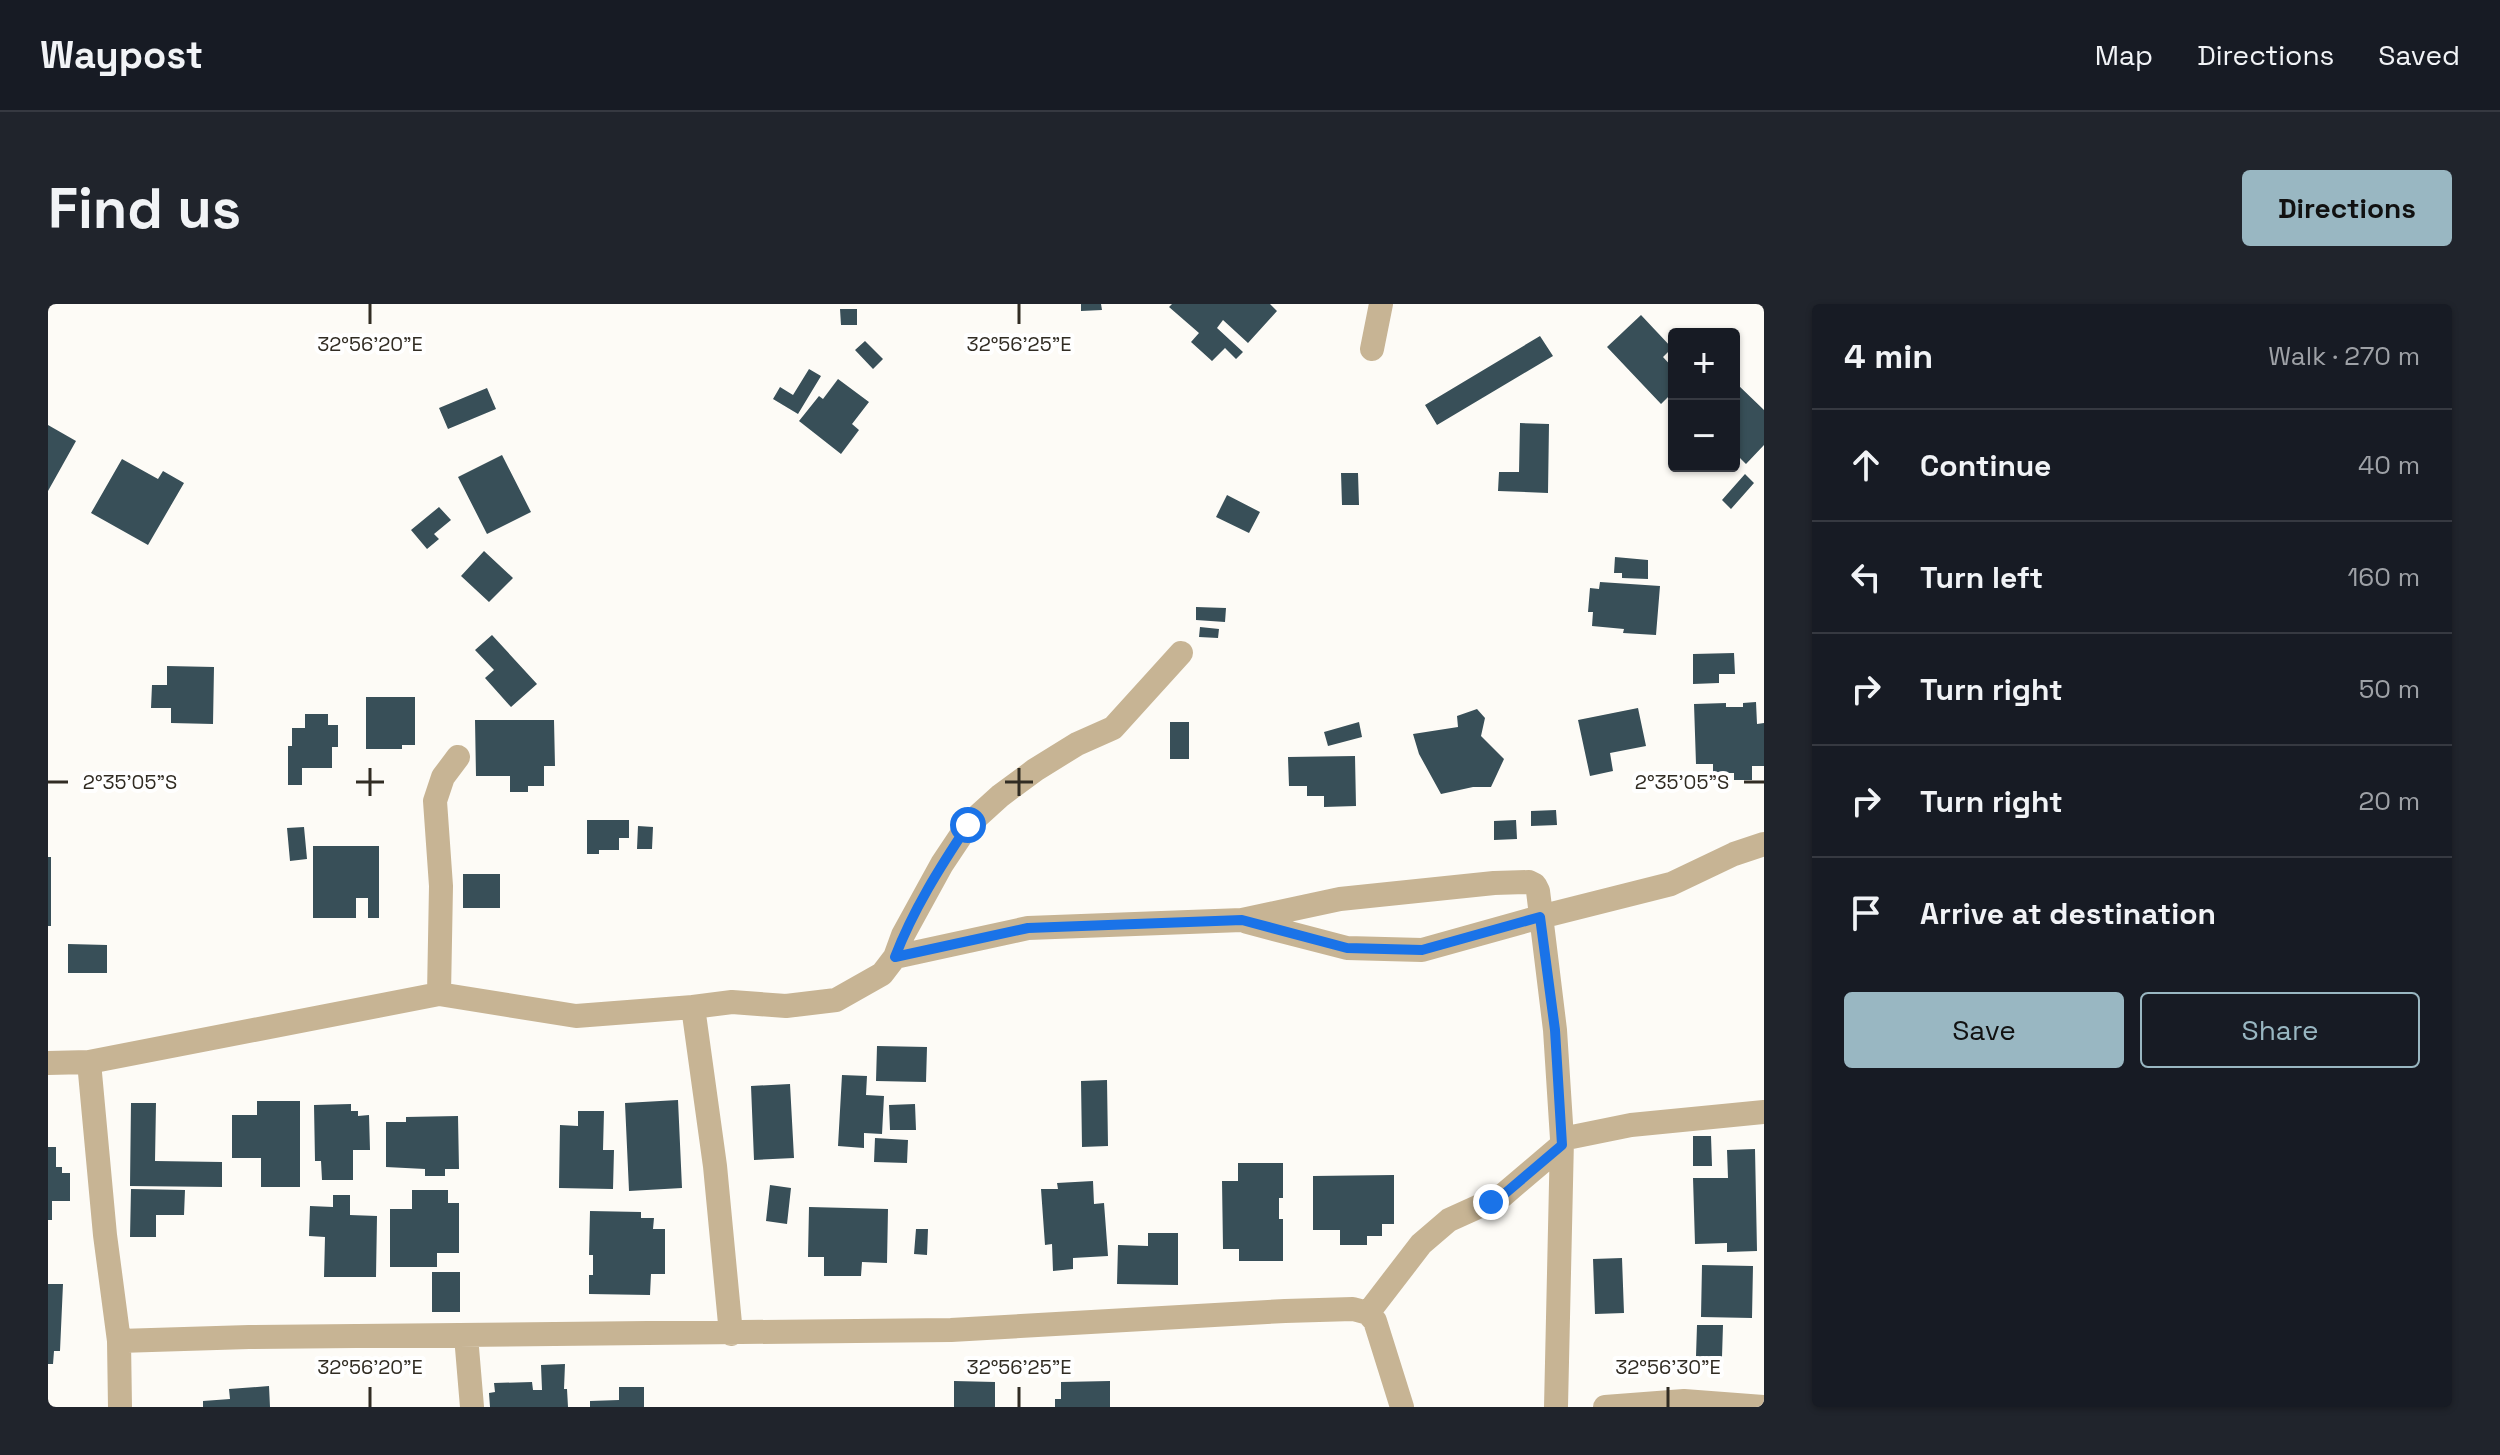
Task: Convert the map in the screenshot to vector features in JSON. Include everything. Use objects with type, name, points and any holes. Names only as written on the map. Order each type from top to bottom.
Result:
[{"type":"street","points":[[1372,349],[1381,304]]},
{"type":"street","points":[[48,1063],[89,1062],[439,994],[576,1016],[732,1002],[786,1006],[836,1000],[882,974],[895,957],[927,891],[968,825],[1035,770],[1077,744],[1113,728],[1181,653]]},
{"type":"street","points":[[439,994],[441,886],[435,801],[443,777],[458,757]]},
{"type":"street","points":[[1242,920],[1347,948],[1422,950],[1671,884],[1734,854],[1764,844]]},
{"type":"street","points":[[895,957],[1028,928],[1242,920],[1340,899],[1494,883],[1529,882],[1535,885],[1555,1030],[1562,1142],[1556,1407]]},
{"type":"street","points":[[693,1007],[715,1166],[731,1334]]},
{"type":"street","points":[[89,1062],[105,1235],[119,1341],[116,1405]]},
{"type":"street","points":[[1368,1313],[1421,1244],[1467,1210],[1502,1196],[1562,1142],[1631,1125],[1764,1112]]},
{"type":"street","points":[[119,1341],[280,1336],[951,1330],[1353,1309],[1368,1313],[1375,1321],[1402,1407]]},
{"type":"street","points":[[466,1336],[472,1407]]},
{"type":"street","points":[[1605,1407],[1684,1401],[1764,1407]]},
{"type":"building","points":[[1081,304],[1101,304],[1102,310],[1081,311]]},
{"type":"building","points":[[1172,304],[1270,304],[1277,311],[1248,343],[1223,320],[1217,328],[1243,352],[1236,359],[1225,348],[1212,361],[1191,342],[1199,333],[1169,307]]},
{"type":"building","points":[[840,309],[857,309],[857,325],[841,325]]},
{"type":"building","points":[[1641,315],[1668,344],[1668,352],[1663,357],[1668,362],[1668,397],[1661,404],[1607,347]]},
{"type":"building","points":[[1540,336],[1553,356],[1437,425],[1425,405]]},
{"type":"building","points":[[865,341],[883,359],[873,369],[855,350]]},
{"type":"building","points":[[809,369],[821,376],[798,414],[773,399],[780,387],[793,395]]},
{"type":"building","points":[[838,379],[869,402],[852,424],[859,430],[841,454],[799,421],[819,396],[823,399]]},
{"type":"building","points":[[1740,387],[1764,410],[1764,445],[1746,464],[1740,458]]},
{"type":"building","points":[[487,388],[496,409],[448,429],[439,408]]},
{"type":"building","points":[[1520,423],[1549,424],[1548,493],[1498,491],[1499,472],[1519,472]]},
{"type":"building","points":[[48,425],[76,441],[48,491]]},
{"type":"building","points":[[502,455],[531,512],[487,534],[458,477]]},
{"type":"building","points":[[122,459],[158,479],[163,471],[184,483],[148,545],[91,513]]},
{"type":"building","points":[[1341,473],[1358,473],[1359,505],[1342,505]]},
{"type":"building","points":[[1745,474],[1754,483],[1731,509],[1722,500]]},
{"type":"building","points":[[1227,495],[1260,512],[1249,533],[1216,517]]},
{"type":"building","points":[[439,507],[451,520],[434,534],[439,539],[427,549],[411,530]]},
{"type":"building","points":[[484,551],[513,578],[489,602],[461,576]]},
{"type":"building","points":[[1615,557],[1648,560],[1648,579],[1622,578],[1622,573],[1614,573]]},
{"type":"building","points":[[1600,582],[1660,586],[1656,635],[1623,633],[1624,629],[1592,626],[1593,612],[1588,612],[1590,588],[1599,589]]},
{"type":"building","points":[[1196,607],[1226,608],[1225,622],[1196,620]]},
{"type":"building","points":[[1200,627],[1219,629],[1218,638],[1199,637]]},
{"type":"building","points":[[492,635],[537,684],[511,707],[485,678],[494,670],[475,650]]},
{"type":"building","points":[[1734,653],[1735,674],[1719,674],[1719,683],[1693,684],[1693,654]]},
{"type":"building","points":[[167,666],[214,667],[213,724],[171,723],[171,708],[151,708],[152,685],[167,685]]},
{"type":"building","points":[[366,697],[415,697],[415,745],[402,745],[402,749],[366,749]]},
{"type":"building","points":[[1756,702],[1757,724],[1764,723],[1764,766],[1752,766],[1752,780],[1734,780],[1734,773],[1713,773],[1713,764],[1696,764],[1694,704],[1726,703],[1726,707],[1743,707],[1743,703]]},
{"type":"building","points":[[1638,708],[1646,746],[1610,753],[1613,771],[1590,776],[1578,720]]},
{"type":"building","points":[[1477,709],[1485,718],[1481,736],[1504,759],[1491,787],[1473,787],[1441,794],[1419,754],[1413,734],[1458,727],[1457,716]]},
{"type":"building","points":[[305,714],[328,714],[328,725],[338,725],[338,747],[332,747],[332,768],[302,768],[302,785],[288,785],[288,746],[292,746],[292,728],[305,728]]},
{"type":"building","points":[[475,720],[554,720],[555,766],[544,766],[544,786],[528,786],[528,792],[510,792],[510,776],[476,776]]},
{"type":"building","points":[[1170,722],[1189,722],[1189,759],[1170,759]]},
{"type":"building","points":[[1359,722],[1362,737],[1328,746],[1324,732]]},
{"type":"building","points":[[1355,756],[1356,806],[1324,807],[1324,796],[1307,796],[1307,786],[1289,786],[1288,757]]},
{"type":"building","points":[[1556,810],[1557,825],[1531,826],[1531,811]]},
{"type":"building","points":[[587,820],[629,820],[629,838],[619,838],[619,850],[599,850],[599,854],[587,854]]},
{"type":"building","points":[[1516,820],[1517,839],[1494,840],[1494,821]]},
{"type":"building","points":[[638,826],[653,827],[652,849],[637,849]]},
{"type":"building","points":[[304,827],[307,859],[290,861],[287,828]]},
{"type":"building","points":[[313,846],[379,846],[379,918],[368,918],[368,898],[356,898],[356,918],[313,918]]},
{"type":"building","points":[[48,857],[51,857],[51,926],[48,926]]},
{"type":"building","points":[[463,874],[500,874],[500,908],[463,908]]},
{"type":"building","points":[[68,944],[107,945],[107,973],[68,973]]},
{"type":"building","points":[[877,1046],[927,1047],[926,1082],[876,1081]]},
{"type":"building","points":[[842,1075],[867,1076],[866,1095],[884,1096],[882,1134],[864,1133],[864,1148],[838,1146]]},
{"type":"building","points":[[1107,1080],[1108,1146],[1082,1147],[1081,1081]]},
{"type":"building","points":[[790,1084],[794,1158],[754,1160],[751,1086]]},
{"type":"building","points":[[678,1100],[682,1188],[629,1191],[625,1103]]},
{"type":"building","points":[[257,1101],[300,1101],[300,1187],[261,1187],[261,1158],[232,1158],[232,1115],[257,1115]]},
{"type":"building","points":[[131,1103],[156,1103],[155,1161],[222,1162],[222,1187],[130,1186]]},
{"type":"building","points":[[351,1104],[351,1111],[358,1111],[358,1116],[369,1115],[370,1150],[353,1150],[353,1180],[322,1180],[321,1161],[315,1161],[314,1105]]},
{"type":"building","points":[[915,1104],[916,1130],[890,1130],[889,1105]]},
{"type":"building","points":[[578,1111],[604,1111],[603,1150],[614,1150],[613,1189],[559,1188],[560,1125],[578,1126]]},
{"type":"building","points":[[458,1116],[459,1169],[445,1169],[445,1176],[425,1176],[425,1169],[386,1167],[386,1122],[406,1122],[406,1117]]},
{"type":"building","points":[[1693,1136],[1711,1136],[1712,1166],[1693,1166]]},
{"type":"building","points":[[875,1138],[908,1140],[907,1163],[874,1162]]},
{"type":"building","points":[[48,1147],[56,1147],[56,1167],[62,1167],[62,1173],[70,1173],[70,1201],[52,1201],[52,1220],[48,1220]]},
{"type":"building","points":[[1755,1149],[1757,1251],[1727,1252],[1727,1243],[1695,1244],[1693,1178],[1728,1178],[1727,1150]]},
{"type":"building","points":[[1238,1163],[1283,1163],[1283,1198],[1279,1198],[1279,1219],[1283,1219],[1283,1261],[1239,1261],[1239,1249],[1223,1249],[1222,1181],[1238,1181]]},
{"type":"building","points":[[1394,1175],[1394,1224],[1382,1224],[1382,1236],[1367,1236],[1367,1245],[1340,1245],[1340,1230],[1313,1230],[1313,1176]]},
{"type":"building","points":[[1093,1181],[1094,1204],[1104,1203],[1108,1256],[1073,1258],[1073,1269],[1053,1271],[1052,1244],[1045,1245],[1041,1189],[1058,1189],[1057,1183]]},
{"type":"building","points":[[770,1185],[791,1188],[787,1224],[766,1221]]},
{"type":"building","points":[[131,1189],[185,1190],[184,1215],[156,1215],[156,1237],[130,1237]]},
{"type":"building","points":[[412,1190],[448,1190],[448,1203],[459,1203],[459,1253],[437,1253],[437,1267],[390,1267],[390,1209],[412,1209]]},
{"type":"building","points":[[333,1195],[350,1195],[350,1215],[377,1216],[376,1277],[324,1277],[325,1237],[309,1236],[310,1206],[333,1207]]},
{"type":"building","points":[[809,1207],[888,1209],[887,1263],[862,1262],[861,1276],[824,1276],[824,1257],[808,1257]]},
{"type":"building","points":[[590,1211],[641,1212],[641,1218],[654,1218],[653,1229],[665,1229],[665,1274],[651,1274],[650,1295],[589,1294],[589,1275],[593,1275],[593,1255],[589,1255]]},
{"type":"building","points":[[916,1229],[928,1229],[927,1255],[914,1254]]},
{"type":"building","points":[[1148,1233],[1178,1233],[1178,1285],[1117,1284],[1118,1245],[1148,1246]]},
{"type":"building","points":[[1622,1258],[1624,1313],[1595,1314],[1593,1259]]},
{"type":"building","points":[[1702,1265],[1753,1266],[1752,1318],[1701,1317]]},
{"type":"building","points":[[432,1272],[460,1272],[460,1312],[432,1312]]},
{"type":"building","points":[[48,1284],[63,1284],[60,1351],[54,1351],[53,1364],[48,1364]]},
{"type":"building","points":[[1697,1325],[1723,1325],[1722,1357],[1696,1356]]},
{"type":"building","points":[[565,1364],[564,1389],[567,1389],[568,1407],[490,1407],[489,1393],[495,1392],[494,1383],[532,1382],[533,1390],[542,1390],[541,1365]]},
{"type":"building","points":[[954,1381],[995,1382],[995,1407],[954,1407]]},
{"type":"building","points":[[1110,1381],[1110,1407],[1055,1407],[1055,1399],[1061,1399],[1061,1382]]},
{"type":"building","points":[[269,1386],[270,1407],[203,1407],[203,1401],[230,1399],[229,1389]]},
{"type":"building","points":[[619,1387],[644,1387],[644,1407],[590,1407],[590,1401],[619,1400]]},
{"type":"route","points":[[968,825],[912,918],[895,957],[1028,928],[1242,920],[1347,948],[1422,950],[1540,917],[1555,1030],[1562,1145],[1491,1202]]}]
